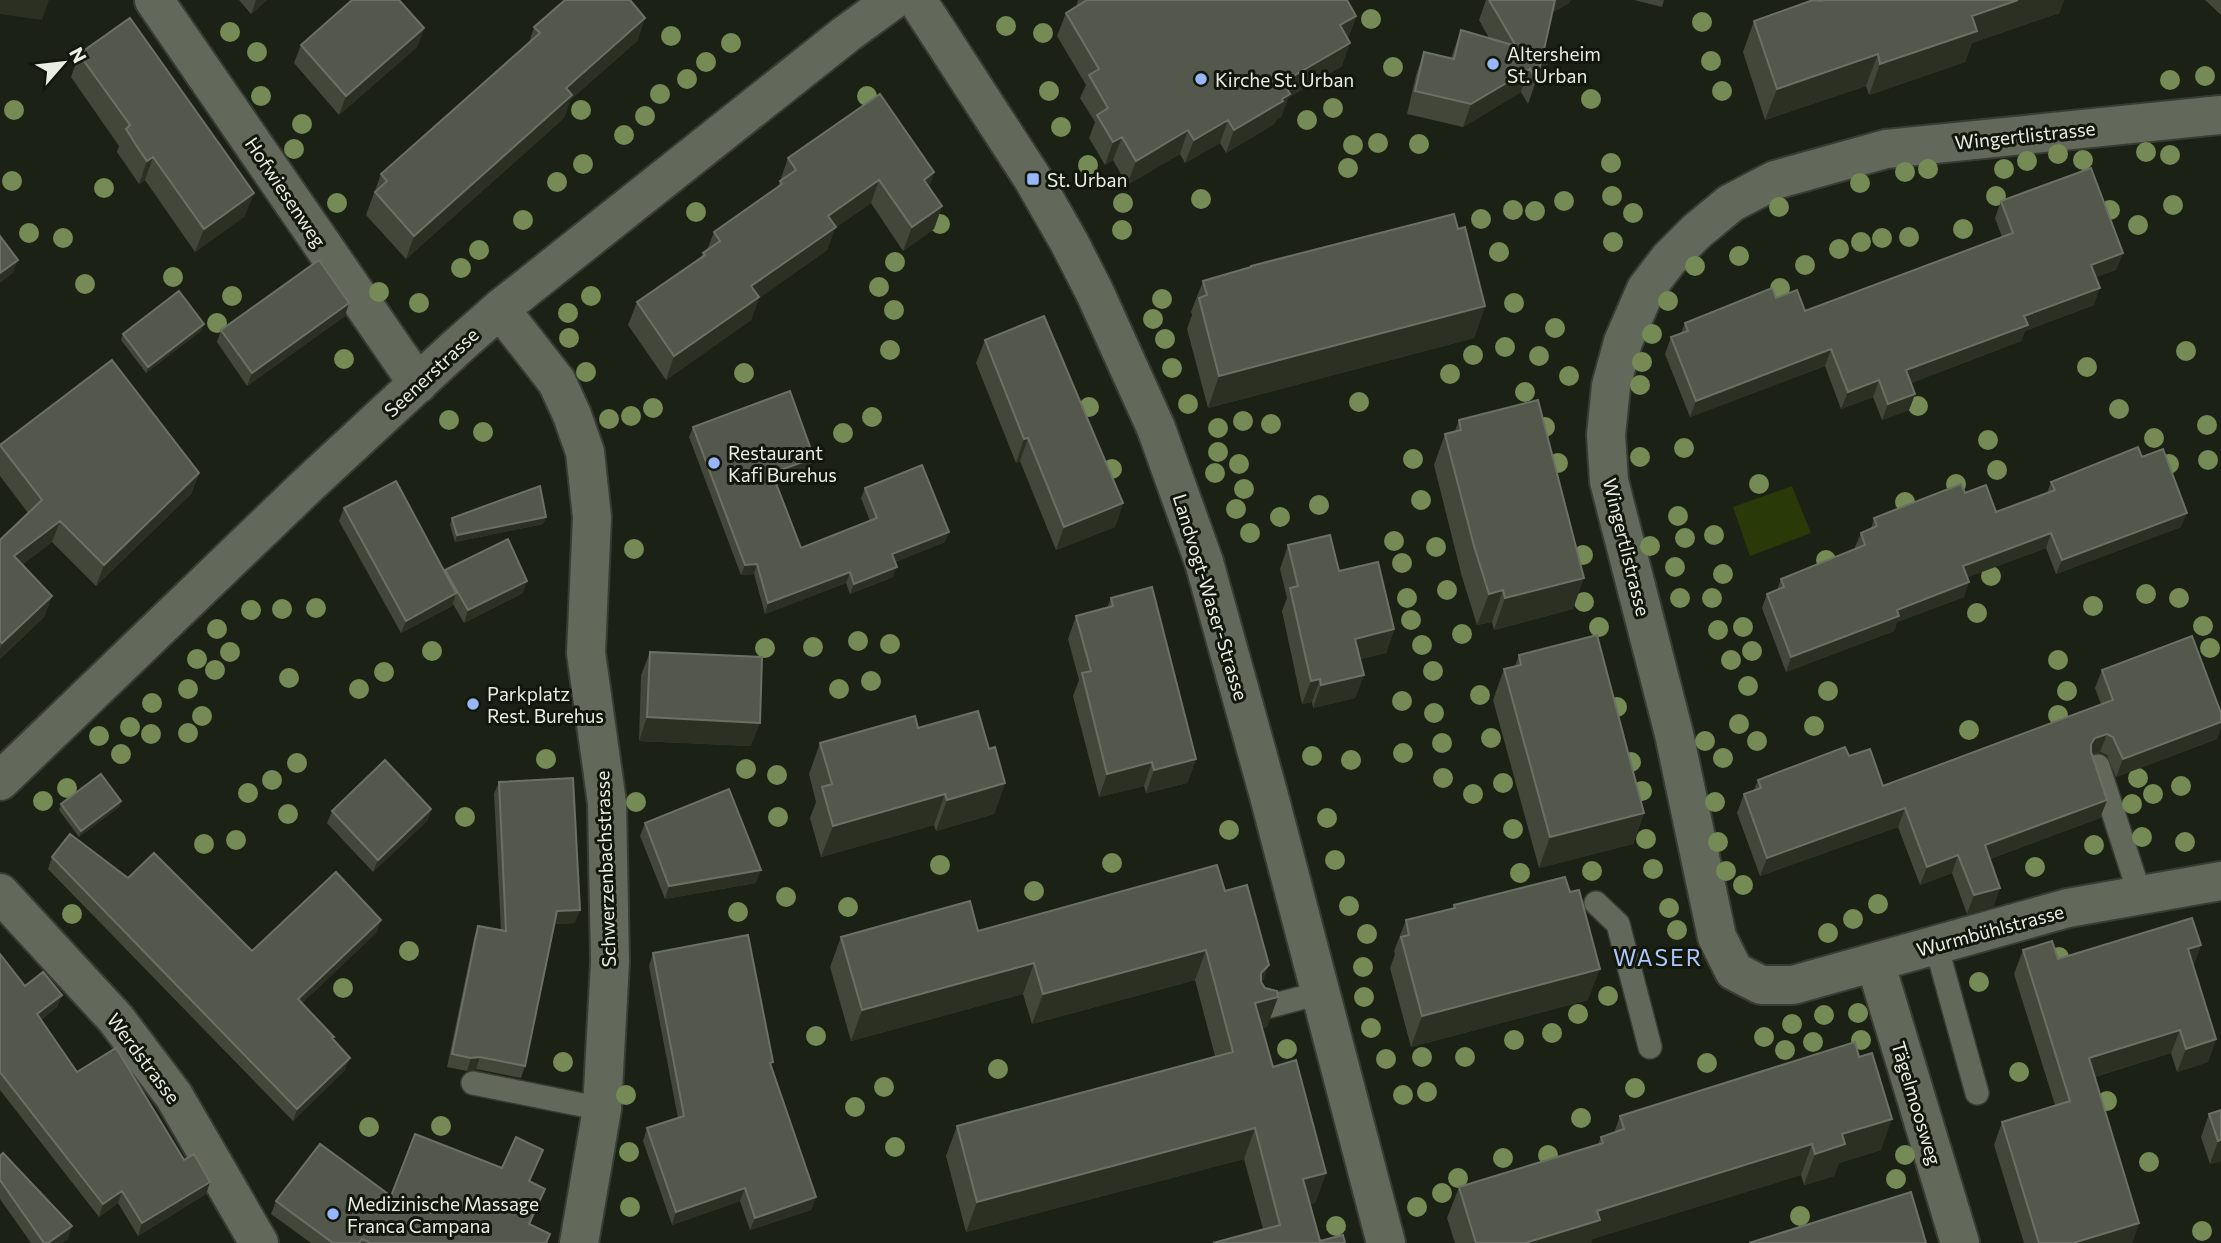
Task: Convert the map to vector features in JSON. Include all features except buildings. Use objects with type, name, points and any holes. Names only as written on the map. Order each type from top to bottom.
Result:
[{"type":"street","name":"Hofwiesenweg","points":[[154,0],[418,384]]},
{"type":"street","name":"Seenerstrasse","points":[[0,781],[309,484],[500,309],[845,35],[893,0]]},
{"type":"street","name":"Landvogt-Waser-Strasse","points":[[917,0],[1033,179],[1069,242],[1096,293],[1156,428],[1205,562],[1386,1243]]},
{"type":"street","name":"Wingertlistrasse","points":[[1762,985],[1734,971],[1717,937],[1674,734],[1609,481],[1606,435],[1611,386],[1623,342],[1646,289],[1697,231],[1731,203],[1775,180],[1886,149],[2221,115]]},
{"type":"street","name":"Schwerzenbachstrasse","points":[[500,309],[557,382],[572,415],[585,452],[592,517],[586,653],[607,803],[610,962],[602,1109],[579,1243]]},
{"type":"street","name":"Wurmbühlstrasse","points":[[1762,985],[1793,985],[2068,908],[2221,881]]},
{"type":"street","name":"Werdstrasse","points":[[0,893],[117,1019],[166,1085],[259,1243]]},
{"type":"street","name":"Tägelmoosweg","points":[[1875,962],[1960,1243]]},
{"type":"lane","points":[[2098,766],[2140,894]]},
{"type":"lane","points":[[1597,903],[1618,924],[1650,1047]]},
{"type":"lane","points":[[1936,945],[1977,1093]]},
{"type":"lane","points":[[1263,1008],[1320,993]]},
{"type":"lane","points":[[473,1083],[602,1109]]},
{"type":"green space","points":[[1792,486],[1811,533],[1750,556],[1733,507]]},
{"type":"place","name":"Altersheim St. Urban","points":[[1493,64]]},
{"type":"place","name":"Kirche St. Urban","points":[[1201,79]]},
{"type":"place","name":"St. Urban","points":[[1033,179]]},
{"type":"place","name":"Restaurant Kafi Burehus","points":[[714,463]]},
{"type":"place","name":"Parkplatz Rest. Burehus","points":[[473,704]]},
{"type":"place","name":"Medizinische Massage Franca Campana","points":[[333,1214]]},
{"type":"district","name":"WASER","points":[[1658,957]]}]
